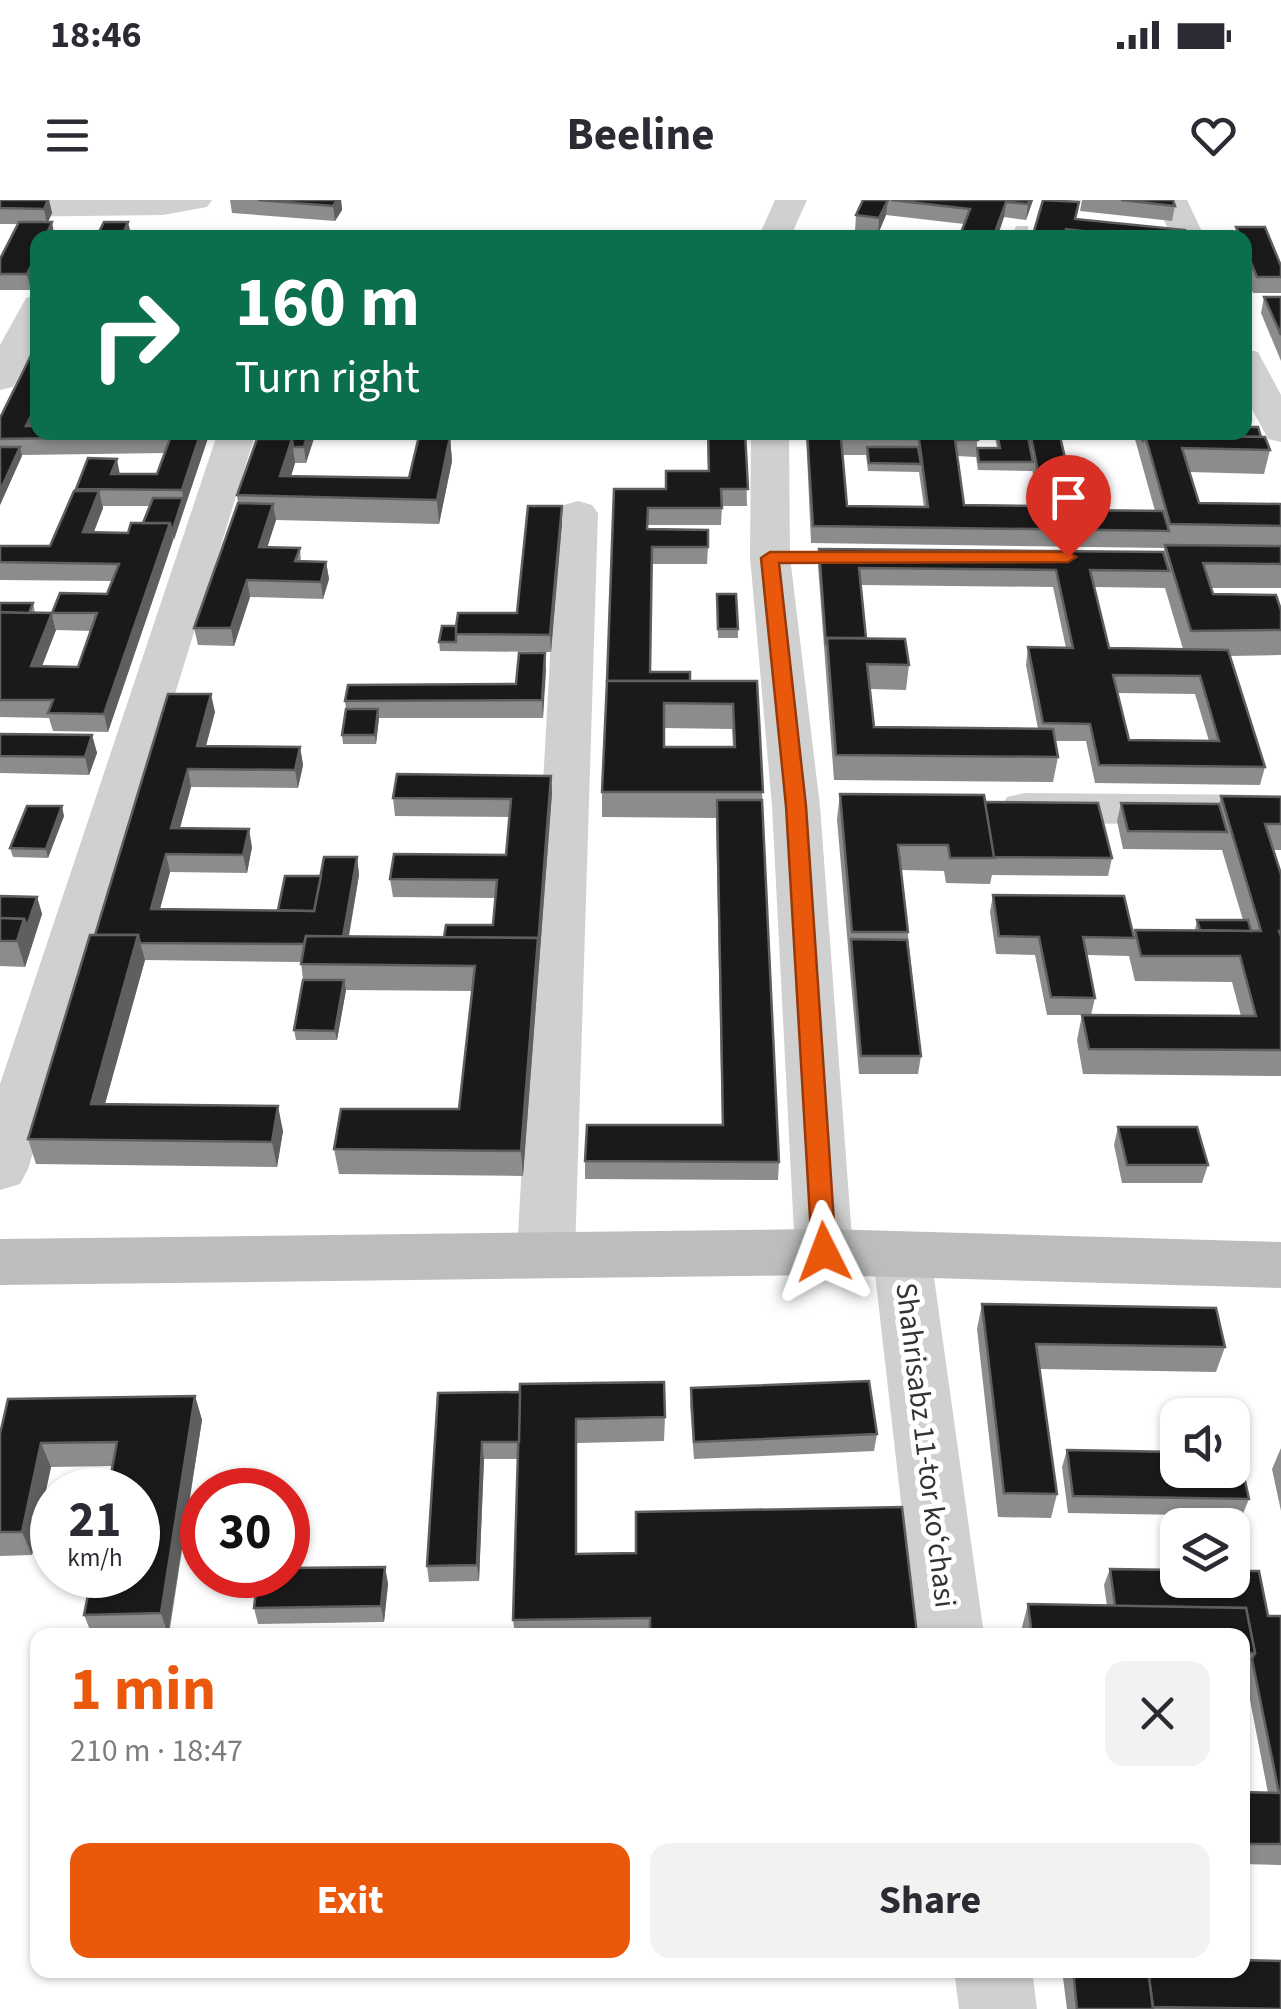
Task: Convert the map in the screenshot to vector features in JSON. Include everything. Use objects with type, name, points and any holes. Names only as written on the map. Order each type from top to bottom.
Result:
[{"type":"street","points":[[0,206],[87,207],[196,200]]},
{"type":"street","points":[[778,230],[791,200]]},
{"type":"street","points":[[1172,200],[1185,230]]},
{"type":"street","points":[[76,230],[87,207]]},
{"type":"street","points":[[0,379],[30,321]]},
{"type":"street","points":[[1252,374],[1281,431]]},
{"type":"street","points":[[0,1169],[234,440]]},
{"type":"street","points":[[771,440],[789,557],[816,806],[824,1252]]},
{"type":"street","points":[[546,1253],[578,513]]},
{"type":"street","points":[[971,808],[1281,810]]},
{"type":"street","points":[[0,1262],[824,1252],[1281,1265]]},
{"type":"street","name":"Shahrisabz 11-tor koʻchasi","points":[[902,1256],[949,1628]]},
{"type":"street","points":[[993,1978],[998,2009]]},
{"type":"building","points":[[0,200],[48,200],[44,209],[0,208]]},
{"type":"building","points":[[258,200],[337,200],[333,206]]},
{"type":"building","points":[[863,200],[888,200],[879,218],[856,215]]},
{"type":"building","points":[[891,200],[1029,200],[1028,204],[1006,202],[996,230],[962,230],[970,209]]},
{"type":"building","points":[[1043,200],[1079,202],[1075,219],[1185,230],[1066,229],[1034,230]]},
{"type":"building","points":[[1121,200],[1173,200],[1175,206]]},
{"type":"building","points":[[19,222],[52,222],[48,230],[30,230],[27,274],[0,274],[0,259]]},
{"type":"building","points":[[104,222],[128,222],[124,230],[100,230]]},
{"type":"building","points":[[1236,227],[1265,227],[1281,266],[1281,277],[1257,277],[1252,265],[1252,230]]},
{"type":"building","points":[[1264,297],[1281,297],[1281,335]]},
{"type":"building","points":[[30,357],[30,418],[26,426],[30,426],[30,438],[0,439],[0,418]]},
{"type":"building","points":[[1252,427],[1258,427],[1261,437],[1252,437]]},
{"type":"building","points":[[1265,437],[1270,450],[1182,448],[1199,503],[1281,504],[1281,526],[1170,524],[1146,440]]},
{"type":"building","points":[[170,440],[198,440],[182,490],[76,489],[88,458],[117,459],[111,474],[157,474]]},
{"type":"building","points":[[257,440],[292,440],[280,476],[409,478],[418,440],[449,440],[437,500],[237,495]]},
{"type":"building","points":[[292,440],[306,440],[304,447],[293,447]]},
{"type":"building","points":[[708,440],[745,440],[748,489],[721,489],[722,508],[648,508],[647,529],[708,530],[708,547],[652,547],[650,672],[690,672],[690,681],[607,681],[614,489],[666,489],[666,471],[709,471]]},
{"type":"building","points":[[808,440],[841,440],[847,506],[928,507],[919,440],[955,440],[964,505],[1045,506],[1032,440],[1061,440],[1077,510],[1163,511],[1169,531],[813,526]]},
{"type":"building","points":[[998,440],[1029,440],[1033,462],[979,462],[977,448],[1000,448]]},
{"type":"building","points":[[0,447],[20,447],[0,491]]},
{"type":"building","points":[[867,447],[918,447],[921,464],[869,463]]},
{"type":"building","points":[[74,491],[99,491],[83,532],[128,533],[131,523],[170,523],[104,714],[48,713],[53,700],[0,700],[0,612],[52,613],[60,593],[107,594],[119,564],[0,562],[0,546],[50,546]],"holes":[[[52,613],[97,613],[78,667],[31,666]]]},
{"type":"building","points":[[153,498],[183,498],[172,532],[170,523],[143,523]]},
{"type":"building","points":[[238,503],[273,504],[259,547],[300,548],[295,561],[326,562],[321,582],[247,580],[231,628],[194,628]]},
{"type":"building","points":[[528,506],[562,506],[550,635],[455,634],[458,613],[517,613]]},
{"type":"building","points":[[1165,545],[1281,546],[1281,564],[1203,563],[1213,594],[1276,595],[1281,630],[1191,631]]},
{"type":"building","points":[[819,549],[1163,552],[1169,571],[1090,570],[1109,648],[1228,650],[1265,767],[1099,765],[1090,724],[1043,723],[1028,647],[1073,648],[1056,570],[859,568],[866,638],[827,638],[826,645]],"holes":[[[1113,675],[1200,676],[1219,741],[1129,740]]]},
{"type":"building","points":[[717,594],[736,594],[738,629],[718,629]]},
{"type":"building","points":[[0,603],[33,603],[29,613],[0,612]]},
{"type":"building","points":[[442,626],[456,626],[456,642],[439,642]]},
{"type":"building","points":[[827,638],[905,639],[909,665],[867,664],[874,727],[1053,729],[1058,757],[836,755]]},
{"type":"building","points":[[519,653],[545,653],[542,700],[345,701],[348,685],[516,684]]},
{"type":"building","points":[[607,681],[757,681],[763,792],[602,792]],"holes":[[[664,703],[733,704],[735,747],[664,747]]]},
{"type":"building","points":[[168,694],[211,694],[197,746],[300,747],[295,770],[188,769],[171,828],[249,829],[243,855],[166,854],[151,909],[314,911],[324,857],[357,857],[343,937],[306,936],[304,944],[140,943],[138,935],[95,935]]},
{"type":"building","points":[[346,709],[378,709],[375,735],[342,735]]},
{"type":"building","points":[[0,734],[92,735],[85,757],[0,756]]},
{"type":"building","points":[[397,774],[551,776],[538,946],[538,938],[444,937],[446,925],[493,925],[497,880],[390,879],[394,854],[506,855],[511,799],[393,798]]},
{"type":"building","points":[[840,794],[984,795],[995,858],[950,858],[948,845],[898,845],[908,932],[852,932]]},
{"type":"building","points":[[1221,796],[1281,797],[1281,824],[1265,824],[1281,874],[1281,1050],[1089,1049],[1082,1015],[1256,1016],[1240,956],[1141,956],[1135,930],[1261,931]]},
{"type":"building","points":[[717,800],[762,800],[779,1162],[585,1161],[587,1125],[723,1125]]},
{"type":"building","points":[[985,802],[1098,803],[1112,858],[994,857]]},
{"type":"building","points":[[1121,803],[1219,804],[1227,832],[1128,831]]},
{"type":"building","points":[[27,806],[62,806],[46,849],[10,848]]},
{"type":"building","points":[[285,876],[321,876],[314,911],[278,910]]},
{"type":"building","points":[[993,895],[1124,896],[1134,938],[1083,937],[1095,998],[1051,997],[1039,937],[999,936]]},
{"type":"building","points":[[0,896],[37,897],[27,926],[24,919],[0,918]]},
{"type":"building","points":[[0,918],[24,919],[17,941],[0,941]]},
{"type":"building","points":[[1197,920],[1248,920],[1251,931],[1200,930]]},
{"type":"building","points":[[90,935],[138,935],[91,1104],[278,1106],[272,1142],[28,1139]]},
{"type":"building","points":[[306,936],[538,938],[521,1151],[334,1149],[341,1109],[459,1109],[475,966],[301,964]]},
{"type":"building","points":[[851,939],[907,940],[921,1056],[861,1056]]},
{"type":"building","points":[[303,980],[344,980],[335,1031],[294,1030]]},
{"type":"building","points":[[1118,1127],[1197,1127],[1208,1165],[1127,1165]]},
{"type":"building","points":[[982,1304],[1216,1308],[1225,1347],[1036,1344],[1057,1494],[1004,1493]]},
{"type":"building","points":[[869,1381],[877,1434],[694,1442],[691,1388]]},
{"type":"building","points":[[664,1382],[665,1417],[576,1419],[576,1554],[636,1553],[636,1512],[902,1507],[916,1628],[650,1628],[650,1618],[513,1620],[520,1384]]},
{"type":"building","points":[[520,1392],[519,1442],[482,1442],[477,1565],[427,1566],[438,1393]]},
{"type":"building","points":[[195,1396],[184,1468],[180,1468],[180,1492],[161,1613],[84,1615],[87,1598],[160,1598],[160,1468],[112,1468],[117,1442],[41,1443],[36,1468],[30,1468],[30,1495],[22,1532],[0,1532],[0,1434],[8,1399]]},
{"type":"building","points":[[1067,1450],[1160,1452],[1160,1488],[1247,1488],[1249,1499],[1073,1496]]},
{"type":"building","points":[[385,1567],[381,1606],[254,1608],[255,1598],[310,1598],[310,1568]]},
{"type":"building","points":[[1110,1569],[1160,1570],[1160,1598],[1250,1598],[1250,1571],[1259,1571],[1268,1616],[1281,1616],[1281,1793],[1252,1659],[1255,1653],[1246,1608],[1115,1606]]},
{"type":"building","points":[[1028,1604],[1246,1608],[1250,1628],[1031,1628]]},
{"type":"building","points":[[1250,1792],[1281,1793],[1281,1844],[1250,1844]]},
{"type":"building","points":[[1250,1960],[1281,1961],[1281,2009],[1153,2007],[1149,1978],[1250,1978]]},
{"type":"building","points":[[1074,1978],[1149,1978],[1153,2009],[1077,2009]]},
{"type":"route","points":[[824,1252],[796,806],[770,558],[1068,557]]}]
